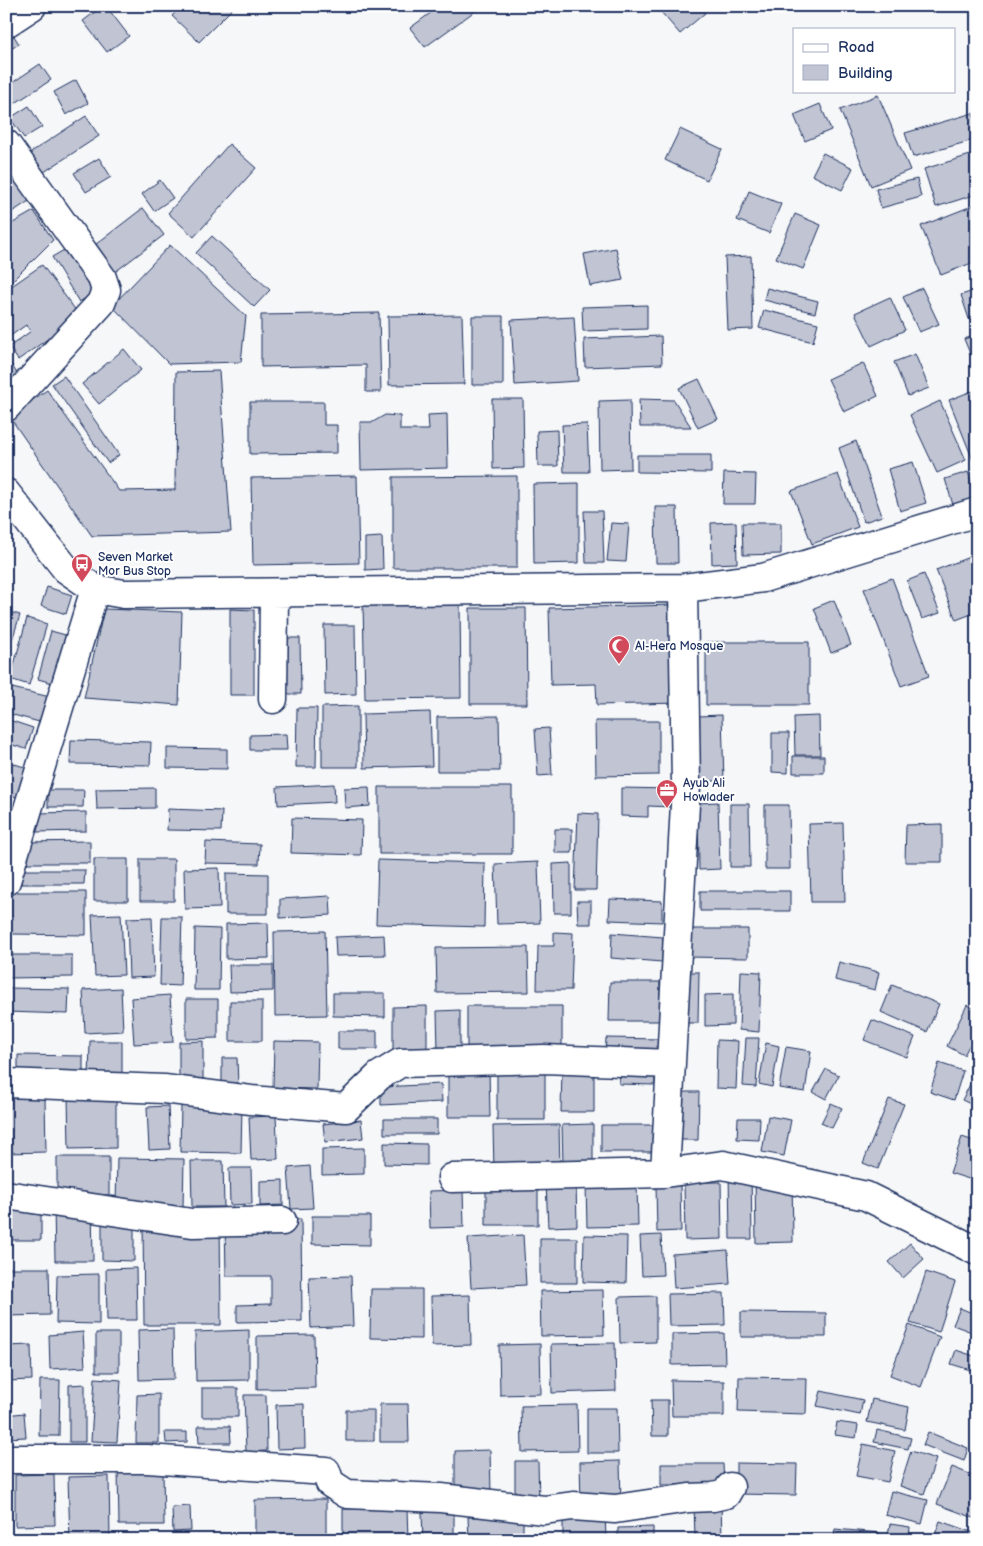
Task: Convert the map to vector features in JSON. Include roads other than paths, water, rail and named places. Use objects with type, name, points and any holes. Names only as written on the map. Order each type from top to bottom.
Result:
[{"type":"street","points":[[6,23],[32,6]]},
{"type":"street","points":[[6,144],[102,278],[106,290],[101,303],[6,407]]},
{"type":"street","points":[[6,493],[66,569],[95,589],[124,594],[683,588],[763,578],[977,512]]},
{"type":"street","points":[[664,1173],[686,786],[683,588]]},
{"type":"street","points":[[6,881],[95,589]]},
{"type":"street","points":[[273,700],[274,593]]},
{"type":"street","points":[[6,1083],[164,1089],[251,1100],[346,1108],[379,1076],[400,1063],[544,1059],[670,1064]]},
{"type":"street","points":[[452,1178],[664,1173],[723,1165],[866,1196],[977,1251]]},
{"type":"street","points":[[6,1195],[192,1223],[282,1221]]},
{"type":"street","points":[[6,1459],[147,1459],[326,1471],[330,1483],[347,1494],[441,1498],[544,1510],[573,1506],[615,1509],[689,1498],[713,1498],[726,1494],[730,1487]]},
{"type":"place","name":"Seven Market Mor Bus Stop","points":[[82,583]]},
{"type":"place","name":"Al-Hera Mosque","points":[[619,665]]},
{"type":"place","name":"Ayub Ali Howlader","points":[[667,809]]}]
